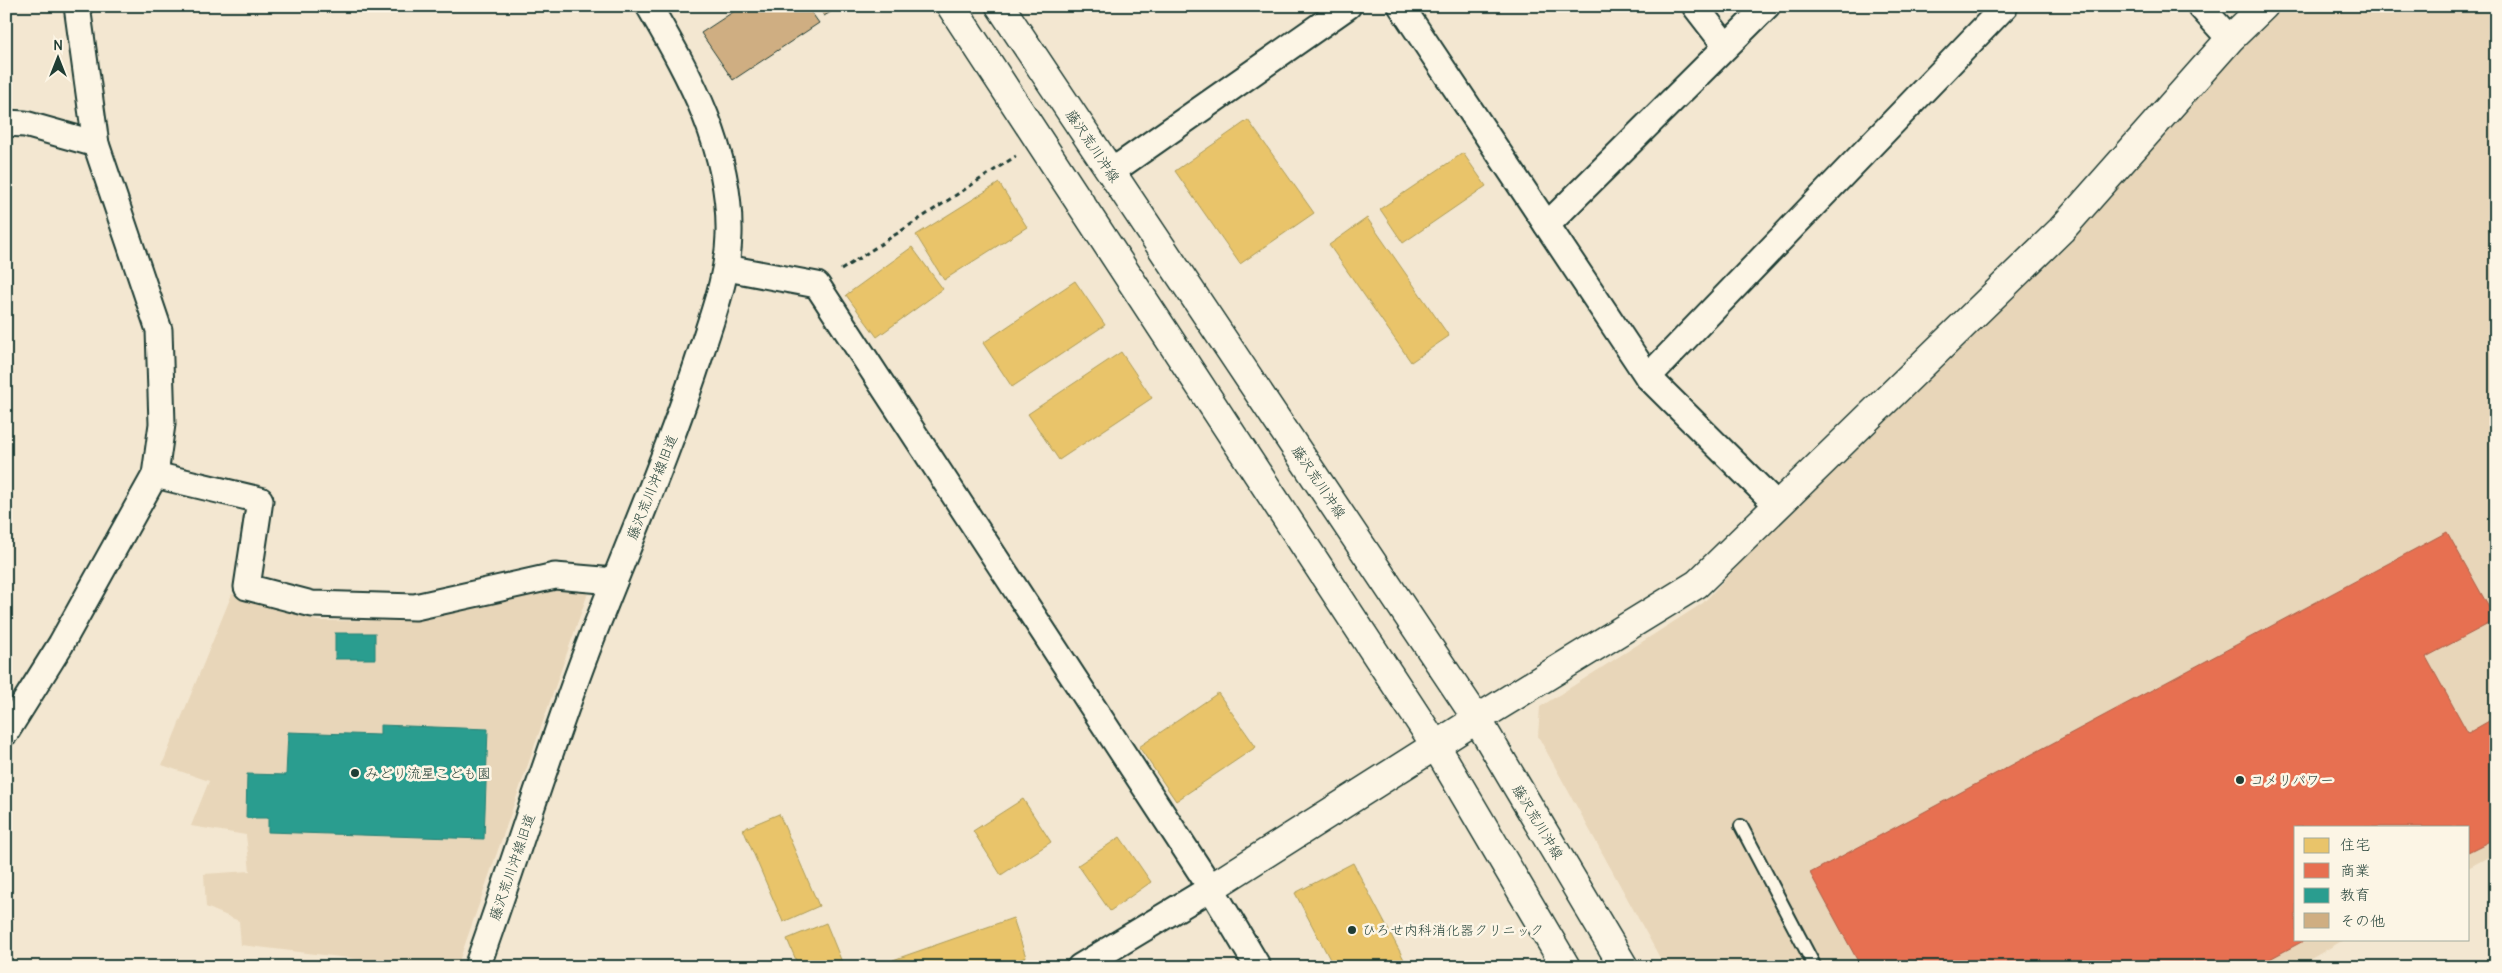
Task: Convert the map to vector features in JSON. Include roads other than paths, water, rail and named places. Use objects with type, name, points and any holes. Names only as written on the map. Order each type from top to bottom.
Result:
[{"type":"main road","points":[[951,6],[1436,746],[1566,967]]},
{"type":"main road","name":"藤沢荒川沖線","points":[[1000,6],[1477,719],[1624,967]]},
{"type":"main road","points":[[1211,888],[1477,719],[1697,584],[2061,230],[2230,39],[2264,6]]},
{"type":"street","points":[[6,732],[61,644],[155,475],[162,424],[159,330],[96,144],[77,6]]},
{"type":"street","name":"藤沢荒川沖線旧道","points":[[477,967],[591,640],[677,426],[727,268],[729,233],[727,189],[719,152],[705,110],[677,55],[648,6]]},
{"type":"street","points":[[1110,172],[1348,6]]},
{"type":"street","points":[[1401,6],[1648,376],[1777,505]]},
{"type":"street","points":[[1695,6],[1726,46]]},
{"type":"street","points":[[1547,225],[1767,6]]},
{"type":"street","points":[[1648,376],[2005,6]]},
{"type":"street","points":[[2200,6],[2230,39]]},
{"type":"street","points":[[6,123],[25,124],[96,144]]},
{"type":"street","points":[[727,268],[817,285],[1211,888],[1258,967]]},
{"type":"street","points":[[155,475],[260,500],[247,587],[312,604],[415,607],[555,576],[614,581]]},
{"type":"street","points":[[1080,967],[1211,888]]},
{"type":"lane","points":[[1741,826],[1815,967]]},
{"type":"place","name":"みどり流星こども園","points":[[355,773]]},
{"type":"place","name":"コメリパワー","points":[[2240,780]]},
{"type":"place","name":"ひろせ内科消化器クリニック","points":[[1352,930]]}]
